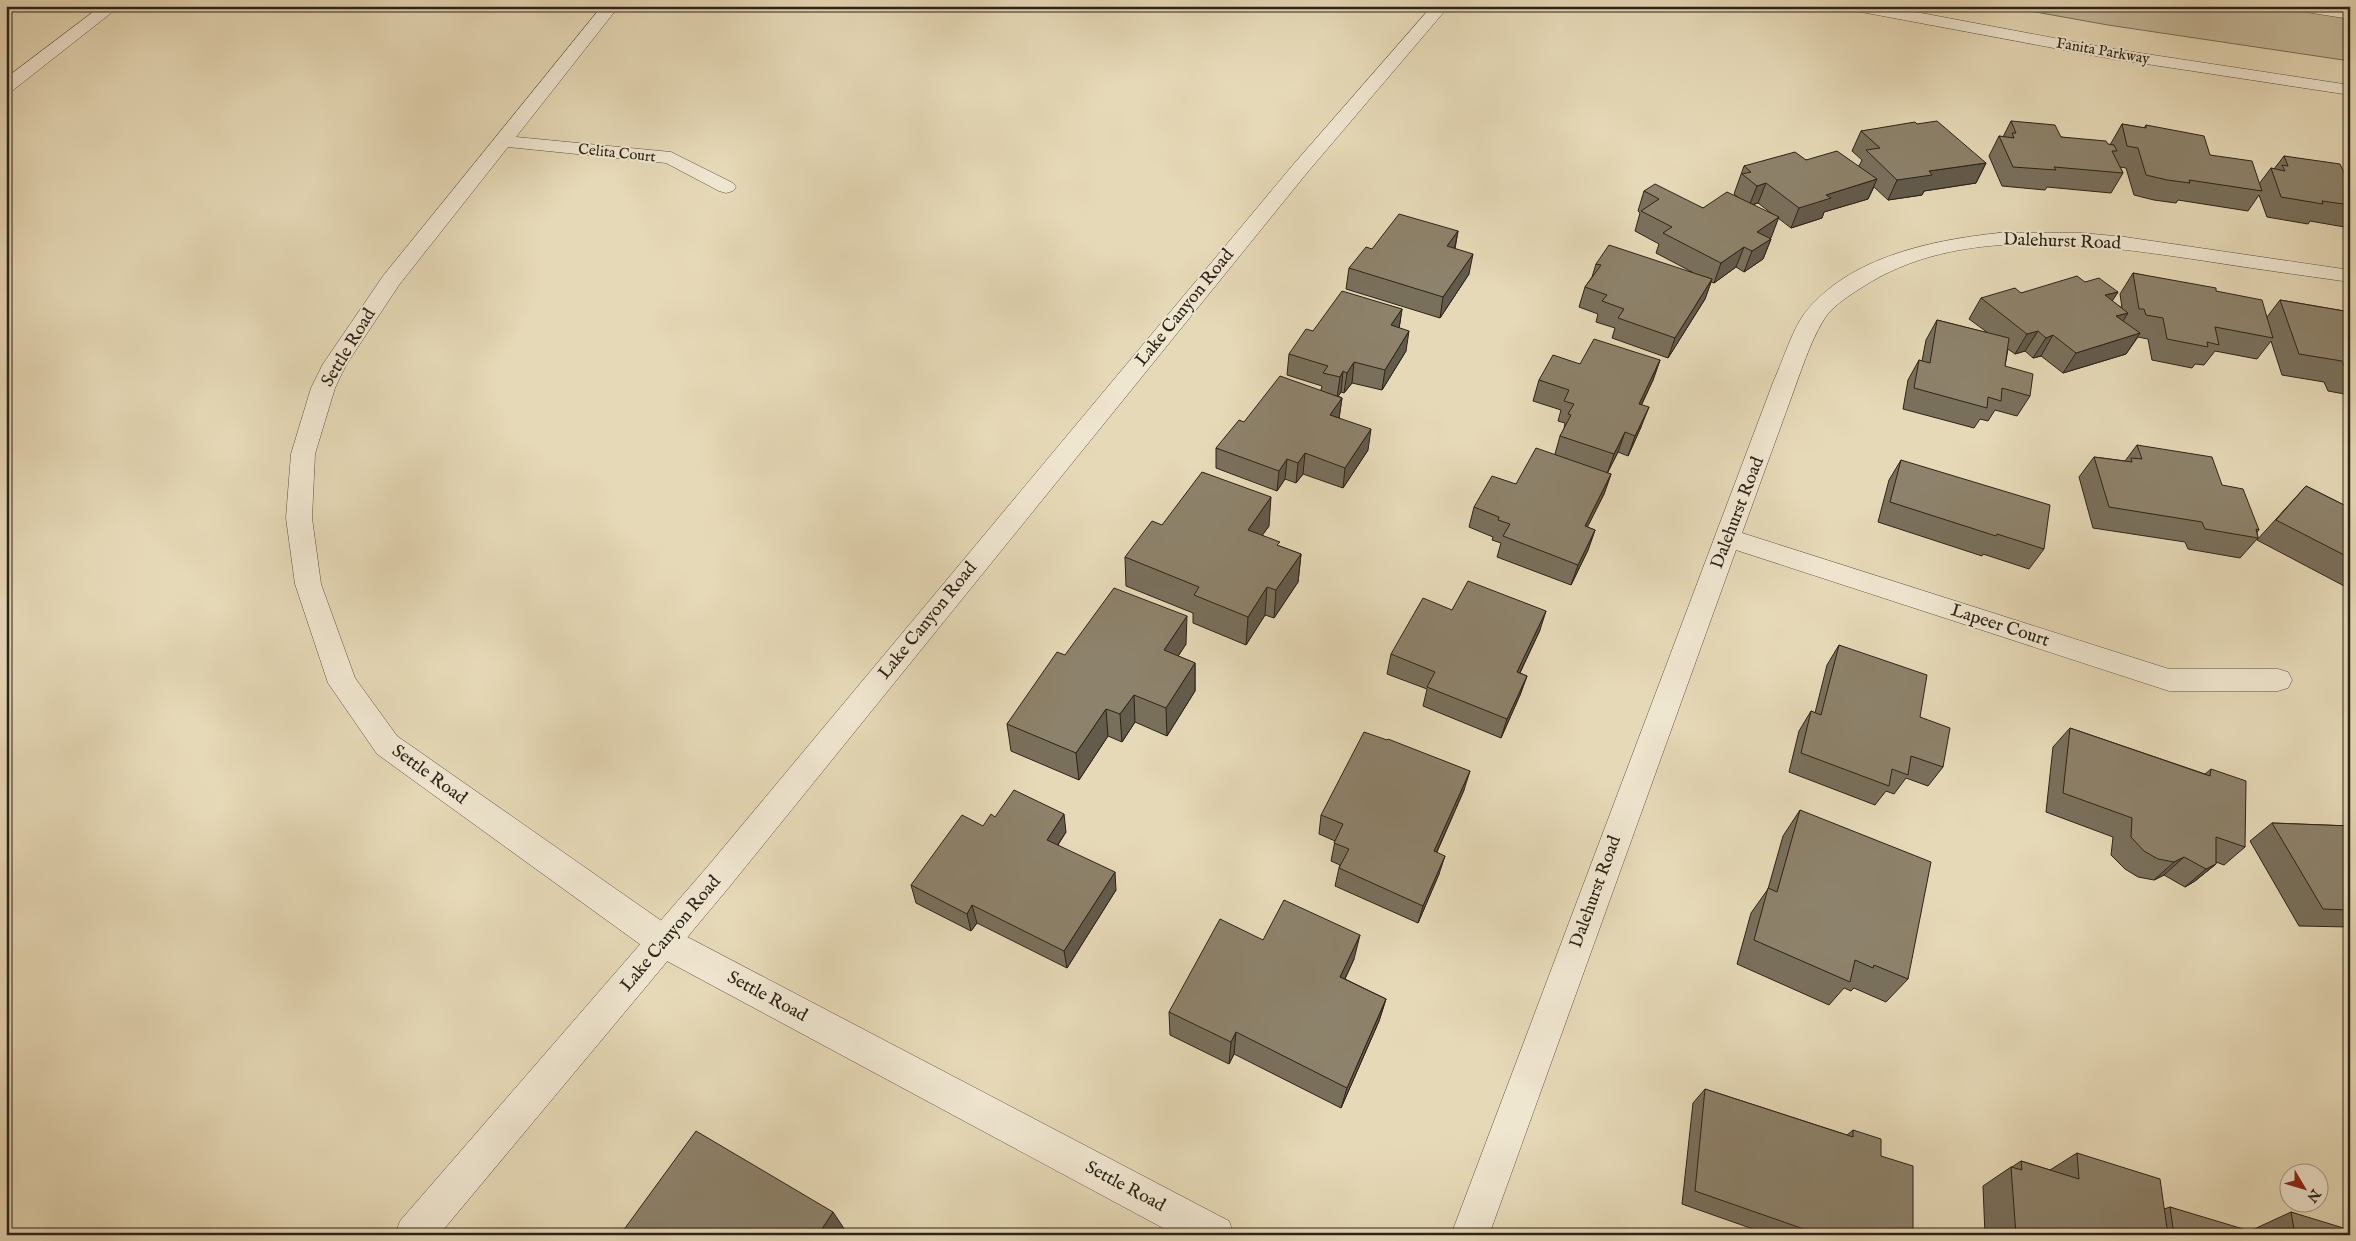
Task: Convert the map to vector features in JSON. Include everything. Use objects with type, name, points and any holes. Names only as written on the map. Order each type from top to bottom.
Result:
[{"type":"street","points":[[6,87],[112,6]]},
{"type":"street","name":"Settle Road","points":[[611,6],[391,281],[335,364],[323,388],[303,454],[299,518],[308,584],[342,683],[387,745],[664,942],[1215,1235]]},
{"type":"street","name":"Lake Canyon Road","points":[[414,1235],[664,942],[1299,170],[1441,6]]},
{"type":"street","name":"Fanita Parkway","points":[[1856,6],[2107,53],[2350,90]]},
{"type":"street","points":[[2300,6],[2350,14]]},
{"type":"street","name":"Celita Court","points":[[502,141],[671,158],[726,187]]},
{"type":"street","name":"Dalehurst Road","points":[[1470,1235],[1786,380],[1813,318],[1834,296],[1875,269],[1906,257],[1962,243],[1999,239],[2040,237],[2125,243],[2350,276]]},
{"type":"street","name":"Lapeer Court","points":[[1728,538],[2169,680],[2278,680]]},
{"type":"shaded area","points":[[2002,6],[2350,6],[2350,61],[2108,25]]},
{"type":"building","points":[[1937,121],[1986,163],[1929,171],[1932,175],[1897,180],[1866,150],[1880,148],[1861,131],[1915,122],[1917,124]]},
{"type":"building","points":[[2011,121],[2055,125],[2061,137],[2106,141],[2108,144],[2114,145],[2117,151],[2112,151],[2123,173],[2054,167],[2056,170],[2013,167],[1999,136],[2014,138],[2012,133],[2016,133]]},
{"type":"building","points":[[2122,124],[2146,128],[2146,125],[2204,136],[2210,155],[2252,161],[2262,191],[2189,180],[2190,183],[2167,180],[2146,175],[2138,148],[2127,146]]},
{"type":"building","points":[[1837,151],[1877,179],[1826,195],[1831,198],[1799,208],[1766,183],[1757,186],[1742,174],[1751,172],[1744,166],[1795,152],[1806,160]]},
{"type":"building","points":[[2284,156],[2340,164],[2345,175],[2350,175],[2350,205],[2322,201],[2323,204],[2281,197],[2271,168],[2285,171],[2282,165],[2288,166]]},
{"type":"building","points":[[1655,184],[1703,208],[1727,192],[1779,217],[1757,232],[1771,239],[1752,251],[1744,247],[1721,263],[1663,233],[1672,227],[1641,211],[1659,199],[1644,191]]},
{"type":"building","points":[[1399,214],[1458,231],[1447,246],[1473,254],[1443,297],[1349,268],[1366,247],[1372,249]]},
{"type":"building","points":[[1609,245],[1712,279],[1675,338],[1618,318],[1624,309],[1602,301],[1607,295],[1585,287],[1601,265],[1596,264]]},
{"type":"building","points":[[2133,273],[2216,288],[2216,291],[2262,300],[2273,338],[2215,327],[2219,345],[2207,342],[2208,347],[2167,339],[2163,318],[2146,315],[2144,309],[2139,309]]},
{"type":"building","points":[[2077,276],[2085,282],[2099,278],[2118,292],[2105,295],[2128,313],[2116,316],[2140,333],[2076,353],[2053,335],[2046,338],[2038,331],[2027,334],[1981,298],[2015,288],[2021,293]]},
{"type":"building","points":[[1342,291],[1402,309],[1391,325],[1409,331],[1385,370],[1354,362],[1347,373],[1343,371],[1340,377],[1323,373],[1328,366],[1289,354],[1306,329],[1313,331]]},
{"type":"building","points":[[2280,300],[2350,312],[2350,371],[2346,370],[2342,361],[2299,354]]},
{"type":"building","points":[[1937,320],[2009,338],[2005,366],[2033,374],[2030,396],[2002,388],[2001,401],[1988,397],[1987,408],[1914,388],[1919,360],[1930,363]]},
{"type":"building","points":[[1594,339],[1660,360],[1639,404],[1649,407],[1635,436],[1625,432],[1614,454],[1560,436],[1571,415],[1568,414],[1574,404],[1564,401],[1569,390],[1539,380],[1553,355],[1580,364]]},
{"type":"building","points":[[1280,376],[1342,398],[1330,415],[1371,429],[1345,468],[1305,453],[1298,463],[1287,459],[1279,471],[1216,448],[1239,420],[1244,422]]},
{"type":"building","points":[[2137,445],[2212,457],[2222,485],[2243,489],[2259,530],[2256,529],[2258,538],[2205,529],[2202,522],[2109,507],[2094,457],[2132,462],[2131,458],[2142,459]]},
{"type":"building","points":[[1536,448],[1611,474],[1585,526],[1595,530],[1578,565],[1503,536],[1510,524],[1498,520],[1499,517],[1474,507],[1492,476],[1516,484]]},
{"type":"building","points":[[1901,460],[2050,505],[2044,549],[1997,534],[1996,536],[1890,502]]},
{"type":"building","points":[[1202,472],[1271,497],[1248,530],[1280,542],[1277,545],[1301,554],[1276,590],[1267,587],[1248,617],[1194,595],[1199,587],[1125,557],[1152,521],[1162,525]]},
{"type":"building","points":[[2306,486],[2350,508],[2350,558],[2276,520]]},
{"type":"building","points":[[1468,581],[1546,611],[1517,672],[1527,676],[1507,719],[1427,687],[1435,672],[1391,654],[1423,598],[1452,610]]},
{"type":"building","points":[[1114,588],[1187,616],[1164,650],[1195,663],[1166,708],[1134,695],[1120,714],[1106,709],[1076,753],[1007,724],[1057,652],[1065,655]]},
{"type":"building","points":[[1839,645],[1927,675],[1920,717],[1950,728],[1943,767],[1911,756],[1908,775],[1892,769],[1889,786],[1801,753],[1811,711],[1821,715]]},
{"type":"building","points":[[2070,728],[2210,776],[2211,769],[2246,781],[2245,847],[2216,837],[2216,864],[2206,869],[2184,857],[2174,862],[2158,859],[2144,851],[2131,837],[2132,818],[2063,793]]},
{"type":"building","points":[[1364,732],[1388,739],[1470,771],[1434,851],[1445,856],[1423,906],[1339,868],[1349,849],[1334,843],[1343,824],[1321,815]]},
{"type":"building","points":[[1014,790],[1064,814],[1047,840],[1115,872],[1064,951],[972,905],[967,914],[911,885],[962,815],[983,826],[991,814],[995,817]]},
{"type":"building","points":[[1800,810],[1931,862],[1908,979],[1874,965],[1873,968],[1855,960],[1850,982],[1754,940],[1768,888],[1777,892]]},
{"type":"building","points":[[2272,823],[2350,826],[2350,910],[2323,909]]},
{"type":"building","points":[[1284,900],[1360,935],[1340,977],[1386,999],[1347,1088],[1236,1032],[1231,1042],[1169,1012],[1220,919],[1263,940]]},
{"type":"building","points":[[1705,1089],[1853,1137],[1853,1130],[1881,1139],[1881,1156],[1913,1166],[1913,1235],[1821,1235],[1695,1191]]},
{"type":"building","points":[[696,1131],[833,1212],[818,1235],[620,1235]]},
{"type":"building","points":[[2077,1153],[2160,1179],[2168,1235],[2016,1235],[2011,1167],[2022,1170],[2021,1161],[2079,1179]]},
{"type":"building","points":[[2170,1207],[2250,1231],[2251,1235],[2174,1235]]},
{"type":"building","points":[[2291,1214],[2298,1214],[2350,1230],[2350,1235],[2295,1235]]}]
